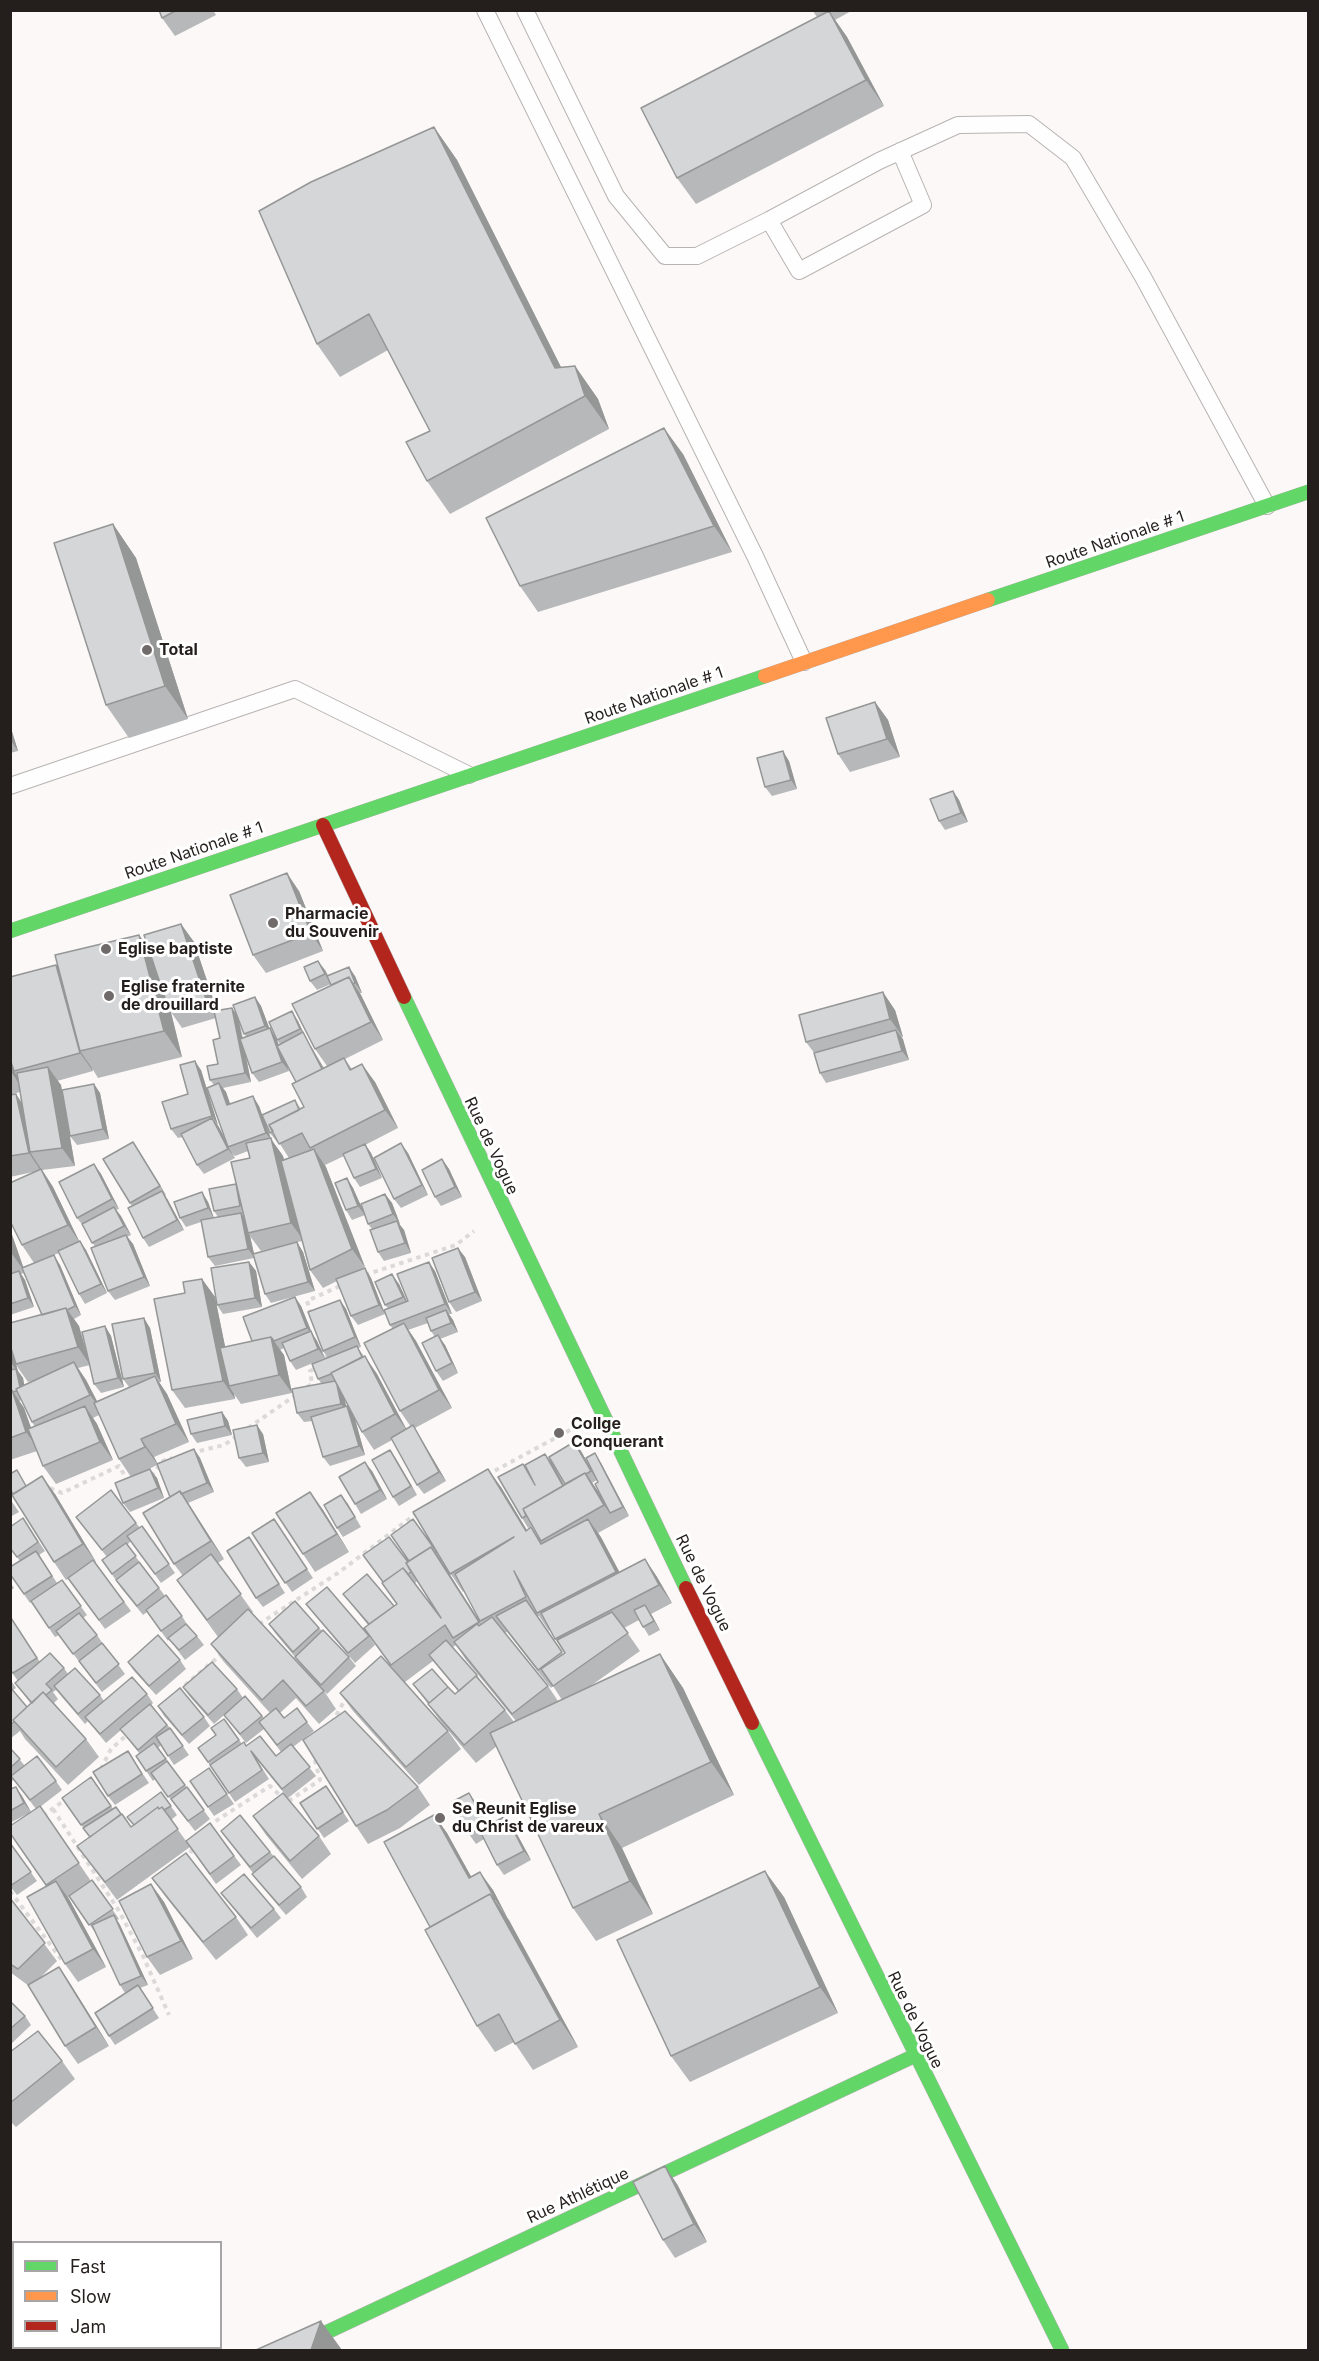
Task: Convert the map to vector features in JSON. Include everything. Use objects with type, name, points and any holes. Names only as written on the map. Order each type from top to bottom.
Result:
[{"type":"street","name":"Route Nationale # 1","points":[[10,931],[1308,492]]},
{"type":"street","name":"Rue de Vogue","points":[[323,825],[502,1207],[914,2056],[1062,2350]]},
{"type":"street","name":"Rue Athlétique","points":[[289,2350],[914,2056]]},
{"type":"lane","points":[[485,10],[755,556],[804,662]]},
{"type":"lane","points":[[525,10],[616,196],[664,256],[697,256],[900,151],[958,125],[1029,124],[1073,158],[1143,277],[1267,506]]},
{"type":"lane","points":[[769,220],[799,271],[923,205],[900,151]]},
{"type":"lane","points":[[10,786],[295,689],[470,776]]},
{"type":"path","points":[[363,1276],[456,1245],[502,1207]]},
{"type":"path","points":[[313,1322],[307,1300],[345,1284]]},
{"type":"path","points":[[183,1455],[224,1445],[312,1384],[310,1371],[328,1363],[321,1342]]},
{"type":"path","points":[[482,1477],[602,1413]]},
{"type":"path","points":[[146,1478],[153,1475],[163,1461],[173,1458]]},
{"type":"path","points":[[50,1488],[63,1492],[119,1466],[131,1486]]},
{"type":"path","points":[[254,1627],[338,1573],[422,1509]]},
{"type":"path","points":[[169,1698],[229,1648]]},
{"type":"path","points":[[330,1726],[351,1690]]},
{"type":"path","points":[[81,1787],[99,1773],[111,1749],[135,1727]]},
{"type":"path","points":[[202,1830],[270,1786],[287,1802],[320,1780],[314,1757],[318,1750]]},
{"type":"path","points":[[38,1820],[71,1794]]},
{"type":"path","points":[[53,1809],[118,1911],[143,1956],[169,2015]]},
{"type":"path","points":[[183,1866],[198,1839]]},
{"type":"path","points":[[10,1891],[64,1963]]},
{"type":"path","points":[[118,1911],[128,1905]]},
{"type":"building","points":[[159,10],[177,10],[162,18]]},
{"type":"building","points":[[829,11],[866,80],[677,178],[641,108]]},
{"type":"building","points":[[434,127],[555,368],[575,366],[585,396],[427,481],[406,442],[430,431],[369,314],[317,344],[259,211],[311,182]]},
{"type":"building","points":[[664,428],[714,526],[520,586],[486,518]]},
{"type":"building","points":[[113,524],[165,686],[106,705],[54,543]]},
{"type":"building","points":[[875,702],[887,739],[838,754],[826,718]]},
{"type":"building","points":[[783,751],[791,780],[765,787],[757,758]]},
{"type":"building","points":[[953,791],[961,813],[939,821],[930,799]]},
{"type":"building","points":[[287,873],[311,933],[253,955],[230,895]]},
{"type":"building","points":[[181,924],[206,999],[169,1010],[144,935]]},
{"type":"building","points":[[139,935],[164,1031],[80,1051],[55,955]]},
{"type":"building","points":[[318,961],[325,974],[310,981],[304,967]]},
{"type":"building","points":[[56,965],[80,1053],[14,1071],[10,1059],[10,977]]},
{"type":"building","points":[[349,967],[355,983],[353,984],[349,977],[331,985],[327,976]]},
{"type":"building","points":[[349,977],[371,1022],[315,1049],[292,1004]]},
{"type":"building","points":[[883,992],[890,1019],[806,1042],[799,1015]]},
{"type":"building","points":[[255,997],[265,1026],[244,1034],[233,1005]]},
{"type":"building","points":[[232,1008],[245,1073],[210,1080],[207,1066],[218,1064],[213,1040],[220,1038],[214,1011]]},
{"type":"building","points":[[292,1011],[300,1029],[277,1040],[269,1022]]},
{"type":"building","points":[[270,1028],[282,1062],[252,1073],[240,1039]]},
{"type":"building","points":[[896,1030],[902,1051],[820,1073],[814,1053]]},
{"type":"building","points":[[303,1032],[322,1069],[296,1082],[277,1046]]},
{"type":"building","points":[[344,1058],[350,1070],[362,1064],[385,1110],[310,1148],[302,1133],[279,1144],[269,1125],[304,1107],[292,1084]]},
{"type":"building","points":[[195,1061],[212,1116],[171,1129],[162,1102],[188,1094],[180,1065]]},
{"type":"building","points":[[48,1067],[62,1148],[30,1152],[17,1073]]},
{"type":"building","points":[[219,1083],[227,1105],[253,1096],[266,1133],[228,1147],[207,1088]]},
{"type":"building","points":[[94,1084],[103,1129],[70,1136],[62,1090]]},
{"type":"building","points":[[16,1094],[29,1153],[10,1156],[10,1095]]},
{"type":"building","points":[[295,1100],[299,1110],[269,1125],[273,1131],[270,1133],[262,1115]]},
{"type":"building","points":[[212,1118],[228,1149],[197,1165],[181,1134]]},
{"type":"building","points":[[271,1138],[291,1223],[248,1233],[231,1162],[250,1158],[246,1143]]},
{"type":"building","points":[[133,1142],[160,1186],[130,1203],[103,1159]]},
{"type":"building","points":[[401,1143],[422,1185],[394,1199],[374,1158]]},
{"type":"building","points":[[365,1144],[376,1169],[354,1178],[343,1154]]},
{"type":"building","points":[[314,1149],[352,1249],[310,1270],[281,1161]]},
{"type":"building","points":[[442,1159],[455,1187],[435,1197],[422,1170]]},
{"type":"building","points":[[94,1164],[112,1199],[77,1218],[59,1182]]},
{"type":"building","points":[[41,1169],[68,1225],[22,1245],[10,1221],[10,1183]]},
{"type":"building","points":[[347,1178],[358,1206],[346,1210],[335,1183]]},
{"type":"building","points":[[236,1184],[240,1206],[214,1211],[209,1189]]},
{"type":"building","points":[[162,1191],[177,1220],[143,1238],[128,1208]]},
{"type":"building","points":[[202,1192],[208,1208],[180,1218],[174,1202]]},
{"type":"building","points":[[385,1194],[393,1214],[368,1224],[361,1204]]},
{"type":"building","points":[[114,1207],[124,1226],[92,1243],[82,1224]]},
{"type":"building","points":[[241,1213],[248,1249],[208,1257],[201,1220]]},
{"type":"building","points":[[397,1221],[405,1243],[378,1252],[370,1230]]},
{"type":"building","points":[[126,1235],[144,1277],[108,1291],[91,1248]]},
{"type":"building","points":[[80,1241],[101,1284],[79,1294],[58,1251]]},
{"type":"building","points":[[297,1242],[308,1282],[265,1294],[253,1254]]},
{"type":"building","points":[[458,1248],[475,1292],[449,1302],[432,1258]]},
{"type":"building","points":[[54,1255],[75,1306],[42,1315],[22,1268]]},
{"type":"building","points":[[249,1262],[255,1298],[217,1305],[211,1268]]},
{"type":"building","points":[[429,1262],[445,1304],[390,1325],[384,1310],[408,1301],[397,1274]]},
{"type":"building","points":[[365,1268],[379,1305],[351,1316],[336,1279]]},
{"type":"building","points":[[19,1271],[28,1298],[10,1304],[10,1274]]},
{"type":"building","points":[[392,1274],[403,1297],[385,1305],[375,1282]]},
{"type":"building","points":[[202,1279],[223,1381],[172,1390],[154,1299],[185,1293],[183,1282]]},
{"type":"building","points":[[295,1297],[307,1328],[274,1341],[271,1337],[252,1341],[243,1317]]},
{"type":"building","points":[[340,1300],[355,1337],[323,1351],[308,1312]]},
{"type":"building","points":[[66,1308],[78,1347],[16,1364],[10,1345],[10,1323]]},
{"type":"building","points":[[446,1310],[451,1323],[431,1331],[426,1318]]},
{"type":"building","points":[[144,1318],[155,1373],[123,1379],[112,1324]]},
{"type":"building","points":[[404,1323],[439,1390],[400,1411],[364,1343]]},
{"type":"building","points":[[105,1326],[118,1378],[94,1384],[82,1332]]},
{"type":"building","points":[[311,1331],[318,1349],[290,1361],[282,1343]]},
{"type":"building","points":[[438,1335],[452,1363],[436,1371],[422,1343]]},
{"type":"building","points":[[271,1337],[279,1375],[229,1386],[220,1348]]},
{"type":"building","points":[[357,1346],[362,1357],[318,1379],[312,1364]]},
{"type":"building","points":[[365,1356],[395,1414],[362,1432],[331,1373]]},
{"type":"building","points":[[74,1362],[90,1395],[32,1422],[16,1389]]},
{"type":"building","points":[[16,1369],[20,1387],[16,1389],[17,1391],[12,1392],[10,1391],[10,1370]]},
{"type":"building","points":[[155,1376],[176,1424],[141,1439],[145,1447],[119,1459],[94,1403]]},
{"type":"building","points":[[335,1381],[341,1404],[297,1413],[292,1389]]},
{"type":"building","points":[[12,1390],[26,1432],[10,1438],[10,1391]]},
{"type":"building","points":[[85,1406],[100,1442],[43,1466],[28,1429]]},
{"type":"building","points":[[347,1406],[359,1446],[323,1457],[311,1417]]},
{"type":"building","points":[[222,1412],[225,1426],[191,1434],[187,1420]]},
{"type":"building","points":[[257,1425],[263,1453],[239,1458],[233,1430]]},
{"type":"building","points":[[413,1425],[439,1472],[417,1485],[391,1438]]},
{"type":"building","points":[[574,1442],[591,1471],[565,1484],[549,1457]]},
{"type":"building","points":[[194,1449],[207,1483],[181,1494],[180,1491],[170,1497],[157,1464]]},
{"type":"building","points":[[390,1450],[411,1486],[393,1497],[372,1460]]},
{"type":"building","points":[[595,1453],[623,1507],[610,1513],[595,1484],[598,1482],[586,1458]]},
{"type":"building","points":[[545,1454],[563,1486],[523,1509],[526,1516],[522,1518],[498,1477],[523,1464],[535,1485],[525,1465]]},
{"type":"building","points":[[365,1462],[380,1490],[355,1504],[339,1477]]},
{"type":"building","points":[[150,1469],[158,1488],[123,1503],[115,1483]]},
{"type":"building","points":[[488,1469],[526,1531],[531,1527],[541,1544],[588,1519],[616,1572],[537,1613],[514,1571],[526,1597],[480,1621],[455,1574],[514,1537],[450,1574],[413,1512]]},
{"type":"building","points":[[17,1470],[26,1486],[13,1494],[10,1489],[10,1474]]},
{"type":"building","points":[[585,1473],[604,1505],[541,1541],[523,1509]]},
{"type":"building","points":[[42,1476],[83,1544],[54,1562],[12,1495]]},
{"type":"building","points":[[111,1490],[136,1523],[102,1550],[76,1517]]},
{"type":"building","points":[[180,1491],[211,1541],[174,1564],[143,1513]]},
{"type":"building","points":[[310,1492],[337,1534],[303,1554],[276,1513]]},
{"type":"building","points":[[341,1495],[355,1517],[337,1528],[324,1505]]},
{"type":"building","points":[[23,1518],[38,1542],[17,1557],[10,1548],[10,1527]]},
{"type":"building","points":[[274,1519],[307,1569],[285,1583],[252,1533]]},
{"type":"building","points":[[413,1519],[436,1551],[435,1553],[431,1547],[409,1561],[391,1535]]},
{"type":"building","points":[[142,1526],[169,1564],[155,1574],[127,1536]]},
{"type":"building","points":[[249,1537],[279,1584],[256,1598],[227,1551]]},
{"type":"building","points":[[389,1537],[408,1562],[406,1563],[411,1572],[408,1574],[403,1568],[383,1582],[363,1555]]},
{"type":"building","points":[[126,1543],[136,1556],[112,1574],[102,1560]]},
{"type":"building","points":[[431,1547],[479,1622],[453,1638],[445,1625],[391,1665],[364,1628],[397,1604],[382,1583],[403,1568],[441,1618],[406,1563]]},
{"type":"building","points":[[36,1551],[52,1576],[24,1594],[10,1574],[10,1567]]},
{"type":"building","points":[[211,1554],[241,1594],[207,1620],[177,1580]]},
{"type":"building","points":[[645,1559],[659,1585],[555,1639],[541,1613]]},
{"type":"building","points":[[93,1560],[124,1602],[99,1620],[68,1578]]},
{"type":"building","points":[[139,1562],[159,1588],[137,1606],[116,1580]]},
{"type":"building","points":[[367,1574],[394,1606],[369,1624],[343,1594]]},
{"type":"building","points":[[62,1580],[81,1606],[49,1628],[31,1601]]},
{"type":"building","points":[[327,1587],[369,1636],[348,1653],[306,1604]]},
{"type":"building","points":[[166,1595],[182,1616],[161,1631],[146,1610]]},
{"type":"building","points":[[526,1600],[562,1652],[538,1670],[496,1616]]},
{"type":"building","points":[[295,1601],[319,1628],[293,1652],[269,1624]]},
{"type":"building","points":[[645,1605],[654,1621],[643,1627],[634,1610]]},
{"type":"building","points":[[248,1609],[324,1691],[306,1706],[283,1680],[262,1700],[211,1644]]},
{"type":"building","points":[[612,1612],[628,1633],[553,1686],[541,1669],[565,1653],[557,1640]]},
{"type":"building","points":[[79,1613],[97,1635],[73,1654],[56,1631]]},
{"type":"building","points":[[492,1617],[548,1686],[512,1714],[454,1642],[477,1624],[479,1626]]},
{"type":"building","points":[[11,1618],[37,1658],[13,1673],[10,1670]]},
{"type":"building","points":[[186,1624],[197,1636],[179,1650],[168,1638]]},
{"type":"building","points":[[323,1630],[349,1657],[321,1685],[295,1657]]},
{"type":"building","points":[[158,1635],[180,1660],[149,1686],[128,1662]]},
{"type":"building","points":[[446,1640],[477,1675],[459,1691],[429,1655]]},
{"type":"building","points":[[102,1643],[119,1664],[96,1683],[79,1661]]},
{"type":"building","points":[[50,1653],[64,1668],[46,1684],[52,1690],[46,1695],[43,1692],[32,1703],[15,1683]]},
{"type":"building","points":[[660,1654],[711,1762],[599,1814],[630,1881],[573,1908],[490,1733]]},
{"type":"building","points":[[381,1656],[448,1731],[406,1767],[340,1693]]},
{"type":"building","points":[[212,1662],[237,1689],[208,1715],[183,1687]]},
{"type":"building","points":[[75,1668],[100,1695],[78,1714],[54,1686]]},
{"type":"building","points":[[432,1669],[448,1687],[429,1703],[413,1684]]},
{"type":"building","points":[[476,1676],[505,1710],[464,1745],[428,1704],[448,1687],[455,1694]]},
{"type":"building","points":[[132,1677],[147,1694],[100,1734],[85,1717]]},
{"type":"building","points":[[10,1687],[27,1707],[10,1725]]},
{"type":"building","points":[[180,1688],[204,1717],[182,1735],[158,1706]]},
{"type":"building","points":[[43,1692],[86,1739],[56,1767],[13,1720]]},
{"type":"building","points":[[245,1696],[262,1716],[240,1734],[224,1715]]},
{"type":"building","points":[[150,1704],[167,1725],[138,1750],[120,1729]]},
{"type":"building","points":[[276,1708],[284,1718],[297,1708],[307,1722],[277,1745],[259,1722]]},
{"type":"building","points":[[345,1711],[418,1787],[387,1810],[356,1826],[303,1740]]},
{"type":"building","points":[[224,1719],[239,1740],[208,1762],[198,1748],[216,1735],[211,1728]]},
{"type":"building","points":[[170,1728],[183,1746],[168,1756],[156,1737]]},
{"type":"building","points":[[260,1736],[276,1756],[291,1744],[310,1767],[282,1789],[251,1751],[262,1770],[229,1793],[210,1765],[244,1742],[246,1746]]},
{"type":"building","points":[[154,1743],[166,1759],[146,1771],[136,1756]]},
{"type":"building","points":[[10,1748],[20,1759],[10,1768]]},
{"type":"building","points":[[128,1751],[142,1774],[108,1796],[93,1772]]},
{"type":"building","points":[[37,1756],[56,1781],[30,1800],[11,1776]]},
{"type":"building","points":[[167,1761],[185,1785],[168,1797],[151,1773]]},
{"type":"building","points":[[209,1768],[227,1794],[208,1807],[190,1781]]},
{"type":"building","points":[[91,1777],[111,1806],[81,1825],[62,1798]]},
{"type":"building","points":[[326,1786],[343,1812],[317,1829],[300,1803]]},
{"type":"building","points":[[16,1787],[24,1803],[10,1811],[10,1789]]},
{"type":"building","points":[[187,1787],[204,1810],[188,1821],[171,1799]]},
{"type":"building","points":[[161,1792],[171,1806],[164,1810],[158,1807],[134,1825],[127,1817]]},
{"type":"building","points":[[283,1793],[319,1836],[290,1861],[253,1816]]},
{"type":"building","points":[[469,1793],[487,1826],[506,1816],[524,1851],[497,1865],[479,1829],[469,1834],[452,1802]]},
{"type":"building","points":[[40,1806],[79,1863],[46,1885],[10,1833],[10,1826]]},
{"type":"building","points":[[116,1807],[121,1814],[90,1837],[83,1828]]},
{"type":"building","points":[[158,1807],[159,1809],[162,1807],[178,1829],[105,1882],[77,1846],[122,1814],[131,1827]]},
{"type":"building","points":[[240,1815],[270,1852],[250,1867],[221,1831]]},
{"type":"building","points":[[434,1815],[469,1878],[480,1872],[495,1899],[490,1894],[430,1927],[384,1842]]},
{"type":"building","points":[[210,1823],[234,1856],[210,1874],[186,1841]]},
{"type":"building","points":[[10,1843],[31,1872],[10,1886]]},
{"type":"building","points":[[186,1853],[236,1917],[203,1942],[152,1878]]},
{"type":"building","points":[[274,1856],[301,1887],[279,1905],[252,1874]]},
{"type":"building","points":[[765,1871],[820,1987],[671,2056],[617,1940]]},
{"type":"building","points":[[244,1874],[274,1909],[251,1928],[221,1893]]},
{"type":"building","points":[[92,1880],[113,1909],[89,1925],[69,1896]]},
{"type":"building","points":[[56,1881],[93,1949],[65,1964],[27,1897]]},
{"type":"building","points":[[151,1884],[181,1941],[147,1957],[119,1901]]},
{"type":"building","points":[[490,1894],[560,2020],[515,2044],[499,2014],[477,2026],[425,1930]]},
{"type":"building","points":[[10,1898],[45,1943],[18,1969],[10,1964]]},
{"type":"building","points":[[114,1915],[141,1976],[120,1985],[92,1925]]},
{"type":"building","points":[[59,1967],[96,2027],[65,2046],[28,1985]]},
{"type":"building","points":[[138,1985],[153,2008],[109,2036],[95,2013]]},
{"type":"building","points":[[10,2001],[25,2016],[10,2029]]},
{"type":"building","points":[[38,2031],[62,2061],[10,2103],[10,2052]]},
{"type":"building","points":[[665,2166],[694,2224],[663,2240],[633,2182]]},
{"type":"building","points":[[321,2321],[311,2350],[256,2350]]},
{"type":"traffic: fast","points":[[988,600],[1308,492]]},
{"type":"traffic: fast","points":[[10,931],[765,676]]},
{"type":"traffic: fast","points":[[404,997],[686,1588]]},
{"type":"traffic: fast","points":[[752,1723],[1062,2350]]},
{"type":"traffic: fast","points":[[289,2350],[914,2056]]},
{"type":"traffic: slow","points":[[765,676],[988,600]]},
{"type":"traffic: jam","points":[[323,825],[404,997]]},
{"type":"traffic: jam","points":[[686,1588],[752,1723]]},
{"type":"place","name":"Total","points":[[147,650]]},
{"type":"place","name":"Pharmacie du Souvenir","points":[[273,923]]},
{"type":"place","name":"Eglise baptiste","points":[[106,949]]},
{"type":"place","name":"Eglise fraternite de drouillard","points":[[109,996]]},
{"type":"place","name":"Collge Conquerant","points":[[559,1433]]},
{"type":"place","name":"Se Reunit Eglise du Christ de vareux","points":[[440,1818]]}]
